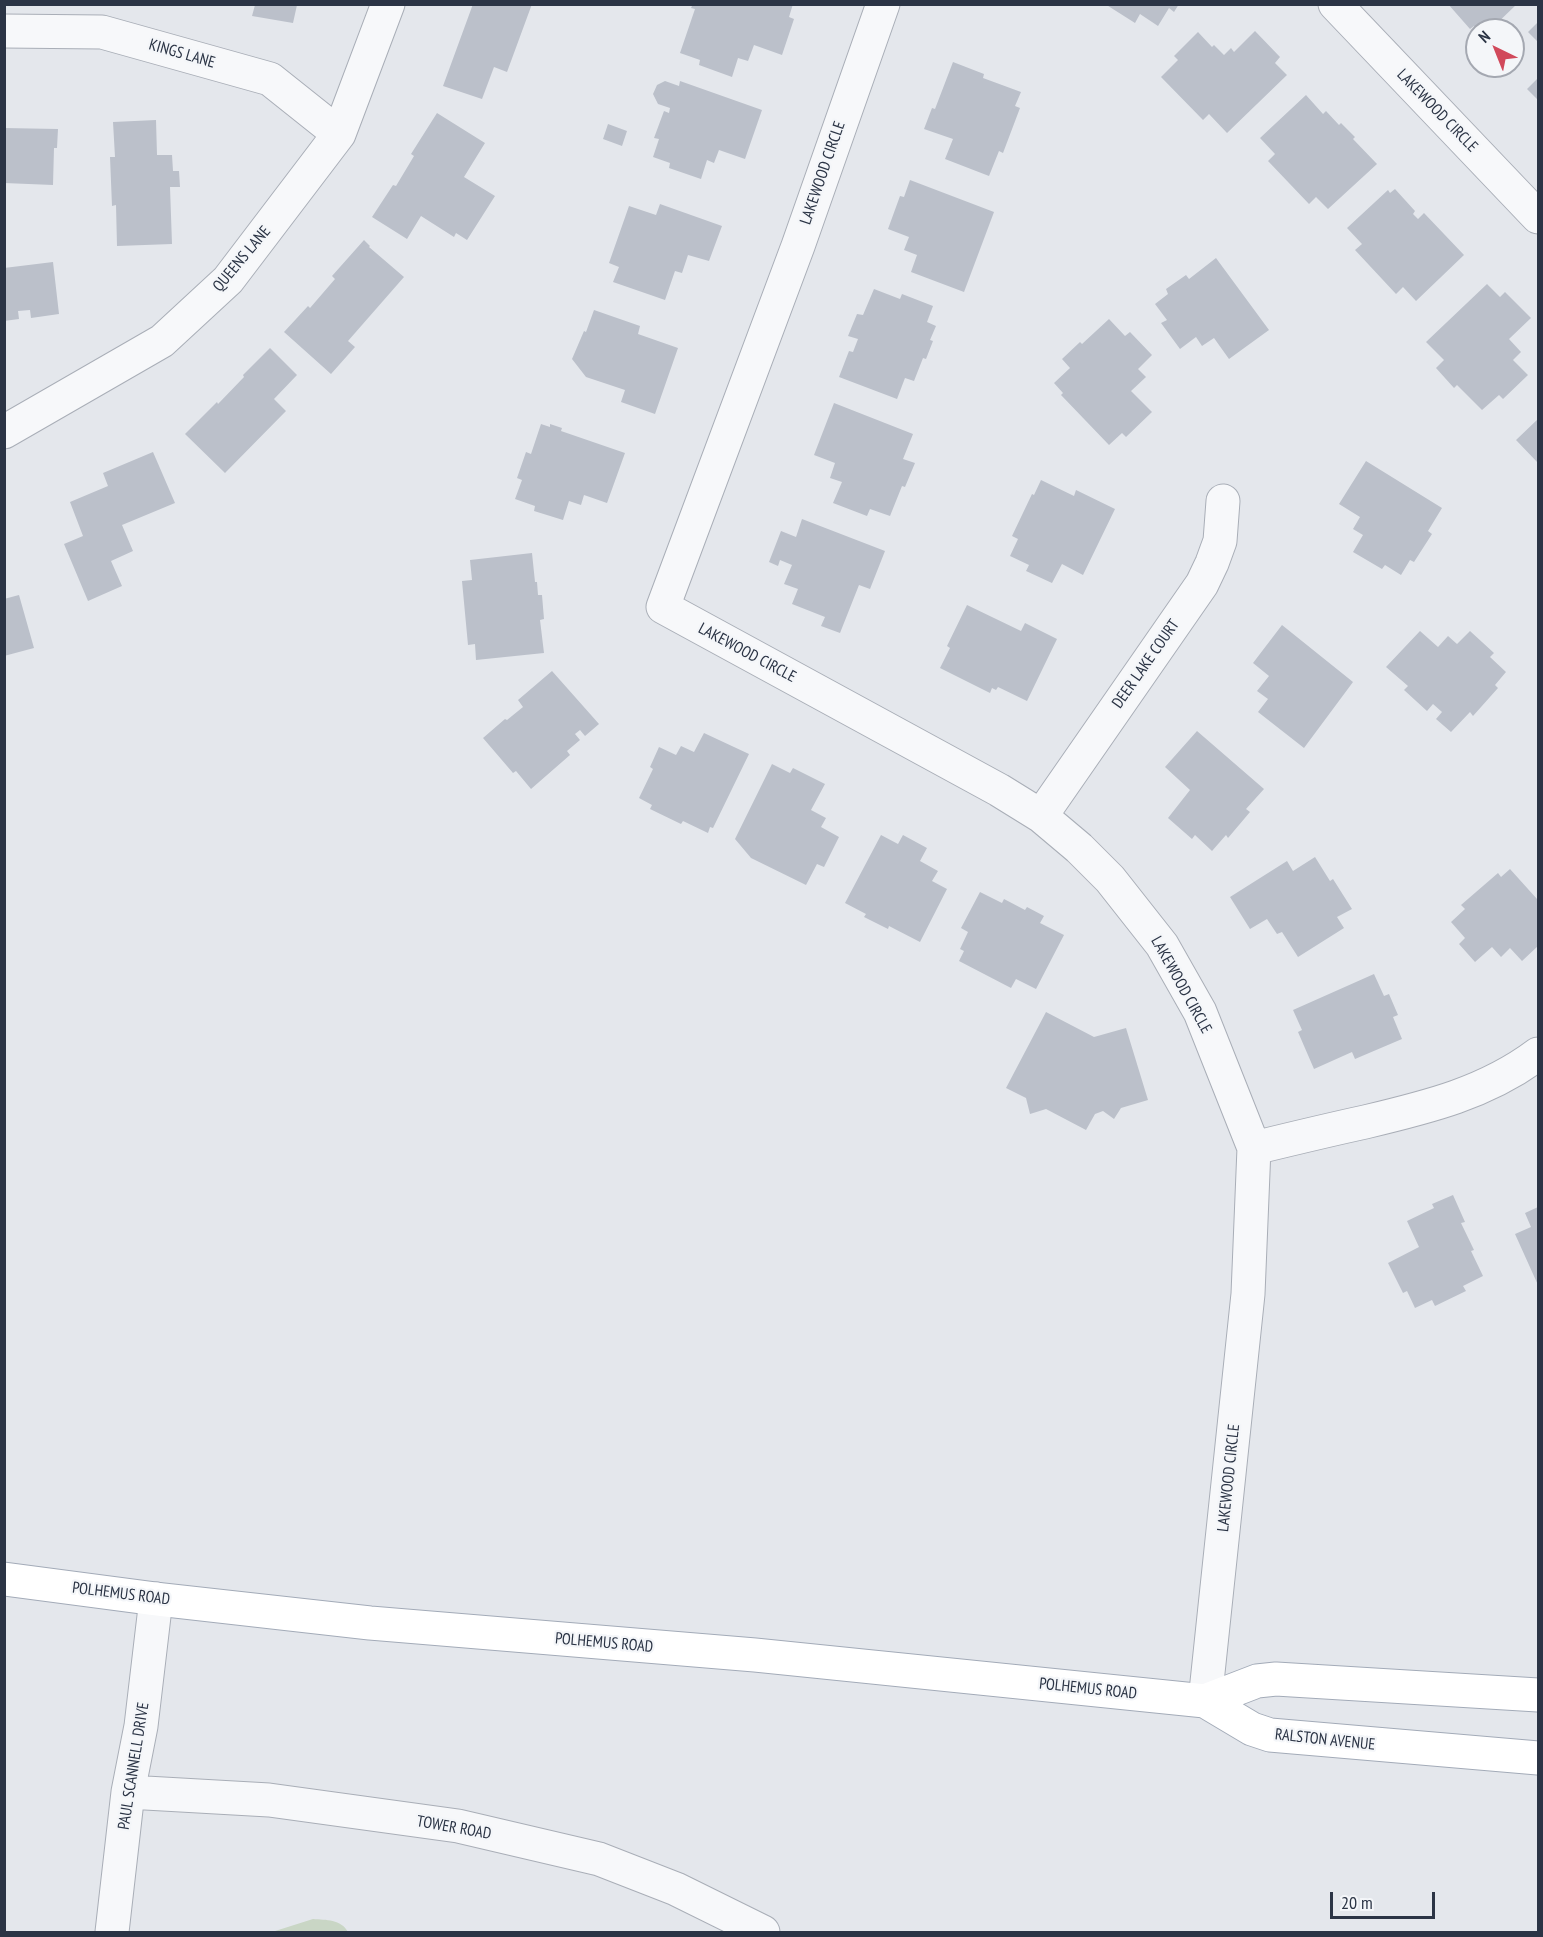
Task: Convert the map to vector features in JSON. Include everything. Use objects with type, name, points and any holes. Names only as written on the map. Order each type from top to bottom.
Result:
[{"type":"main road","name":"POLHEMUS ROAD","points":[[4,1580],[421,1628],[755,1655],[1205,1701]]},
{"type":"main road","points":[[1205,1701],[1257,1681],[1276,1679],[1539,1695]]},
{"type":"main road","name":"RALSTON AVENUE","points":[[1205,1701],[1251,1729],[1270,1735],[1539,1758]]},
{"type":"street","name":"QUEENS LANE","points":[[4,432],[162,341],[228,280],[339,134],[388,4]]},
{"type":"street","name":"LAKEWOOD CIRCLE","points":[[883,4],[798,246],[663,607],[999,790],[1041,816],[1079,848],[1110,879],[1162,945],[1200,1012],[1254,1148],[1248,1294],[1205,1701]]},
{"type":"street","name":"LAKEWOOD CIRCLE","points":[[1335,4],[1539,217]]},
{"type":"street","name":"KINGS LANE","points":[[4,31],[102,32],[270,79],[339,134]]},
{"type":"street","name":"DEER LAKE COURT","points":[[1041,816],[1202,584],[1220,541],[1223,501]]},
{"type":"street","points":[[1254,1148],[1461,1097],[1516,1071],[1539,1054]]},
{"type":"street","name":"PAUL SCANNELL DRIVE","points":[[112,1932],[128,1792],[141,1726],[156,1599]]},
{"type":"street","name":"TOWER ROAD","points":[[128,1792],[269,1800],[458,1826],[598,1860],[676,1889],[763,1932]]},
{"type":"green space","points":[[313,1919],[337,1922],[348,1932],[272,1932]]},
{"type":"building","points":[[473,4],[532,4],[507,72],[494,67],[482,99],[443,86]]},
{"type":"building","points":[[693,4],[793,4],[789,17],[794,19],[782,55],[754,45],[748,61],[738,58],[732,77],[699,65],[700,60],[680,53],[695,9],[691,8]]},
{"type":"building","points":[[1105,4],[1179,4],[1174,12],[1169,8],[1158,26],[1140,14],[1135,23]]},
{"type":"building","points":[[1448,4],[1517,4],[1502,18],[1465,18],[1465,23]]},
{"type":"building","points":[[255,5],[297,5],[293,23],[252,16]]},
{"type":"building","points":[[1538,22],[1538,42],[1528,32]]},
{"type":"building","points":[[1255,31],[1280,57],[1275,63],[1287,75],[1227,133],[1209,114],[1203,120],[1161,77],[1178,60],[1174,56],[1198,32],[1212,47],[1214,45],[1224,55],[1231,48],[1234,52]]},
{"type":"building","points":[[953,62],[984,74],[983,78],[1021,92],[1015,106],[1020,108],[1003,153],[999,151],[989,176],[945,159],[953,139],[924,129],[932,108],[935,109]]},
{"type":"building","points":[[1538,78],[1538,100],[1527,89]]},
{"type":"building","points":[[665,81],[679,86],[680,81],[762,110],[745,159],[719,150],[714,163],[707,160],[701,179],[669,168],[670,163],[653,157],[659,139],[654,138],[664,111],[669,113],[670,108],[658,104],[653,94],[657,85]]},
{"type":"building","points":[[1306,95],[1323,114],[1326,111],[1339,125],[1341,123],[1377,164],[1328,209],[1316,197],[1309,204],[1268,161],[1275,154],[1260,138]]},
{"type":"building","points":[[437,113],[485,143],[464,177],[495,196],[467,240],[456,233],[454,237],[421,216],[407,239],[372,217],[393,185],[396,186],[414,156],[411,154]]},
{"type":"building","points":[[156,120],[157,155],[172,155],[173,171],[179,171],[180,187],[170,187],[172,244],[117,246],[116,205],[112,206],[110,157],[115,157],[113,122]]},
{"type":"building","points":[[608,124],[627,131],[622,146],[603,139]]},
{"type":"building","points":[[4,128],[58,129],[57,148],[54,148],[53,185],[4,183]]},
{"type":"building","points":[[910,180],[994,212],[964,292],[911,272],[917,255],[904,250],[909,237],[888,229],[900,196],[904,197]]},
{"type":"building","points":[[1395,189],[1415,211],[1413,214],[1418,219],[1424,213],[1464,255],[1416,301],[1403,287],[1396,294],[1355,250],[1362,244],[1347,228],[1388,190],[1390,193]]},
{"type":"building","points":[[660,204],[722,226],[709,261],[688,255],[682,273],[675,271],[665,300],[613,282],[619,267],[609,263],[629,206],[656,215]]},
{"type":"building","points":[[364,240],[404,277],[348,341],[355,347],[331,374],[284,332],[308,306],[310,308],[335,279],[332,276]]},
{"type":"building","points":[[1216,258],[1269,330],[1229,359],[1214,338],[1202,346],[1196,337],[1180,349],[1161,323],[1167,320],[1155,304],[1168,294],[1166,289],[1186,275],[1189,279]]},
{"type":"building","points":[[53,262],[59,314],[31,318],[30,310],[18,311],[19,319],[4,321],[4,268]]},
{"type":"building","points":[[1487,284],[1500,297],[1505,292],[1531,318],[1509,339],[1521,352],[1513,360],[1528,375],[1503,399],[1499,395],[1482,410],[1457,385],[1454,388],[1436,368],[1444,360],[1426,342]]},
{"type":"building","points":[[874,289],[900,299],[902,294],[933,306],[927,322],[936,326],[930,340],[933,341],[914,381],[905,378],[897,399],[839,377],[849,351],[853,352],[858,339],[848,336],[857,314],[863,315]]},
{"type":"building","points":[[594,310],[640,326],[638,334],[678,348],[655,414],[621,402],[625,390],[586,377],[572,359]]},
{"type":"building","points":[[1109,319],[1125,336],[1130,332],[1152,355],[1138,369],[1146,377],[1131,391],[1152,412],[1126,437],[1122,433],[1109,445],[1061,395],[1063,393],[1054,383],[1070,368],[1062,359]]},
{"type":"building","points":[[270,348],[297,375],[274,399],[286,411],[225,473],[185,434],[217,402],[218,404]]},
{"type":"building","points":[[834,403],[913,434],[903,459],[915,463],[905,487],[902,486],[890,516],[870,509],[867,516],[833,503],[842,482],[830,478],[835,463],[814,455]]},
{"type":"building","points":[[1538,419],[1538,463],[1516,440]]},
{"type":"building","points":[[541,424],[562,428],[561,431],[625,453],[607,503],[584,495],[581,505],[569,501],[563,520],[534,511],[535,506],[515,499],[522,480],[517,478],[526,452],[531,454]]},
{"type":"building","points":[[153,452],[175,503],[122,525],[133,551],[111,561],[122,586],[88,601],[64,544],[83,536],[70,502],[108,486],[103,473]]},
{"type":"building","points":[[1366,461],[1442,508],[1428,531],[1432,534],[1414,562],[1410,560],[1401,575],[1385,565],[1382,569],[1353,552],[1363,535],[1353,529],[1360,517],[1339,504]]},
{"type":"building","points":[[1041,480],[1074,496],[1076,490],[1115,509],[1083,575],[1062,564],[1052,583],[1026,571],[1029,565],[1010,556],[1018,539],[1012,536]]},
{"type":"building","points":[[802,519],[885,551],[870,589],[859,585],[840,633],[821,626],[825,617],[792,604],[798,589],[784,584],[792,565],[780,560],[778,566],[769,562],[781,531],[796,537]]},
{"type":"building","points":[[532,553],[538,595],[542,595],[544,619],[540,620],[544,653],[476,660],[475,644],[468,645],[462,581],[472,580],[470,560]]},
{"type":"building","points":[[19,595],[34,648],[4,656],[4,599]]},
{"type":"building","points":[[967,605],[1021,631],[1025,623],[1057,639],[1027,701],[998,687],[996,690],[992,688],[990,693],[940,668],[950,648],[947,646]]},
{"type":"building","points":[[1282,625],[1353,682],[1304,748],[1258,712],[1268,699],[1257,691],[1269,676],[1253,663]]},
{"type":"building","points":[[1420,631],[1438,647],[1448,636],[1457,644],[1470,631],[1494,653],[1490,657],[1506,672],[1495,685],[1498,688],[1473,716],[1470,712],[1451,732],[1436,719],[1442,712],[1433,704],[1427,711],[1404,690],[1408,686],[1386,667]]},
{"type":"building","points":[[552,671],[599,724],[585,736],[580,730],[575,734],[580,740],[567,751],[570,755],[531,789],[516,771],[513,773],[483,738],[523,707],[518,700]]},
{"type":"building","points":[[1197,731],[1264,789],[1246,809],[1250,812],[1228,838],[1226,835],[1212,851],[1195,835],[1192,839],[1168,818],[1190,790],[1165,767]]},
{"type":"building","points":[[704,733],[749,754],[713,828],[710,827],[708,833],[683,821],[681,824],[650,809],[652,805],[639,798],[653,769],[650,767],[659,747],[676,755],[681,746],[694,752]]},
{"type":"building","points":[[772,764],[790,773],[793,768],[825,784],[811,810],[826,818],[821,827],[839,837],[824,867],[817,864],[806,885],[751,858],[735,839]]},
{"type":"building","points":[[881,835],[898,844],[903,835],[927,848],[920,861],[938,871],[932,881],[947,889],[920,942],[889,926],[888,929],[864,917],[866,914],[845,903]]},
{"type":"building","points":[[1315,857],[1330,881],[1333,879],[1352,909],[1337,917],[1344,928],[1298,957],[1282,932],[1277,934],[1267,919],[1250,929],[1230,897],[1287,861],[1293,871]]},
{"type":"building","points":[[1510,869],[1538,898],[1538,946],[1522,961],[1510,948],[1501,957],[1492,947],[1475,962],[1459,944],[1465,938],[1451,922],[1465,909],[1461,905],[1498,873],[1501,877]]},
{"type":"building","points":[[980,892],[1002,903],[1004,899],[1025,910],[1027,907],[1044,916],[1040,923],[1064,935],[1036,989],[1016,979],[1011,988],[959,961],[964,951],[960,949],[968,932],[961,928]]},
{"type":"building","points":[[1374,974],[1384,996],[1389,994],[1398,1015],[1393,1017],[1402,1039],[1355,1059],[1352,1052],[1314,1069],[1298,1032],[1302,1030],[1293,1010]]},
{"type":"building","points":[[1046,1012],[1094,1037],[1126,1028],[1148,1100],[1121,1108],[1114,1119],[1103,1111],[1095,1114],[1086,1130],[1046,1109],[1030,1114],[1026,1098],[1006,1088]]},
{"type":"building","points":[[1453,1195],[1465,1222],[1461,1223],[1474,1250],[1471,1251],[1483,1276],[1463,1286],[1466,1291],[1435,1306],[1432,1300],[1415,1308],[1407,1291],[1403,1293],[1388,1263],[1419,1247],[1407,1221],[1434,1208],[1432,1204]]},
{"type":"building","points":[[1538,1207],[1538,1285],[1515,1234],[1531,1227],[1525,1213]]}]
